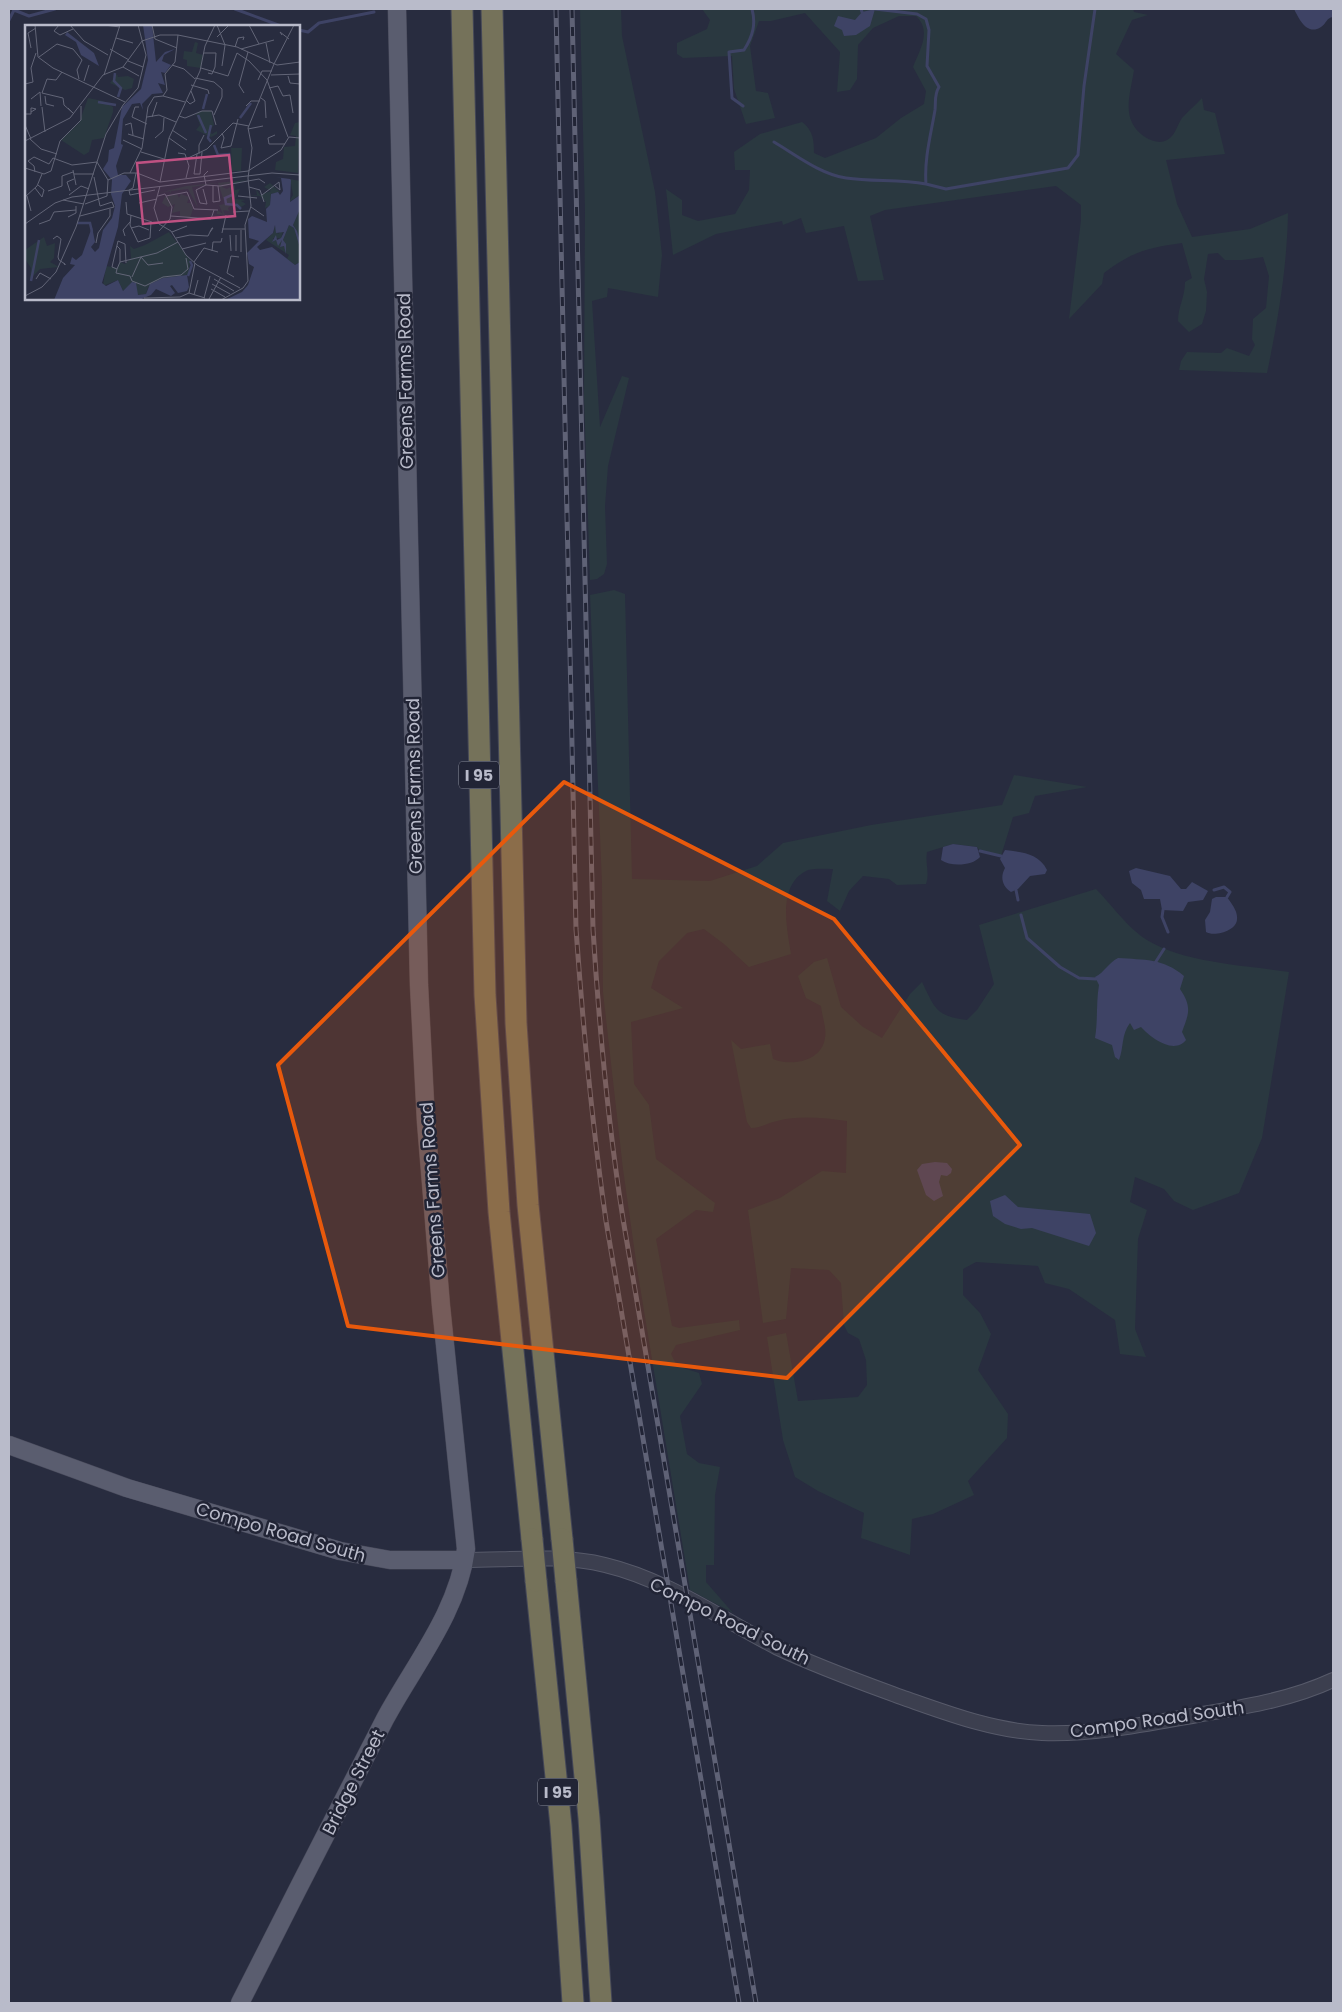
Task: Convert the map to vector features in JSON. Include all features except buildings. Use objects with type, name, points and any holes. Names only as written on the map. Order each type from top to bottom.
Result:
[{"type":"highway","name":"I 95","points":[[462,9],[485,995],[497,1194],[560,1816],[573,2003]]},
{"type":"highway","name":"I 95","points":[[492,9],[511,888],[516,1033],[530,1232],[592,1845],[601,2003]]},
{"type":"main road","name":"Greens Farms Road","points":[[397,9],[419,985],[426,1122],[440,1297],[466,1536],[464,1560]]},
{"type":"main road","name":"Compo Road South","points":[[9,1445],[127,1488],[340,1551],[390,1560],[464,1560]]},
{"type":"main road","name":"Bridge Street","points":[[240,2003],[386,1718],[443,1619],[457,1587],[464,1560]]},
{"type":"street","name":"Compo Road South","points":[[464,1560],[578,1561],[622,1570],[688,1598],[773,1645],[810,1662],[951,1714],[1007,1729],[1055,1733],[1116,1729],[1270,1702],[1310,1690],[1333,1680]]},
{"type":"highlighted area","points":[[564,782],[834,919],[1020,1145],[787,1378],[348,1326],[278,1065]]},
{"type":"shaded area","points":[[580,9],[621,9],[622,36],[655,192],[662,255],[658,297],[608,288],[607,297],[592,301],[600,427],[622,376],[629,378],[608,466],[605,506],[607,564],[604,574],[597,579],[590,580],[584,396],[585,211]]},
{"type":"shaded area","points":[[702,9],[1133,9],[1134,12],[1148,15],[1132,20],[1116,54],[1134,70],[1129,98],[1129,115],[1132,123],[1145,137],[1156,142],[1162,142],[1170,138],[1182,118],[1202,98],[1204,110],[1215,113],[1225,154],[1166,160],[1177,204],[1192,237],[1250,229],[1288,213],[1286,254],[1281,294],[1267,373],[1179,370],[1181,361],[1187,352],[1221,353],[1227,348],[1249,356],[1255,345],[1252,339],[1253,319],[1266,308],[1269,276],[1263,257],[1225,260],[1218,253],[1208,254],[1204,279],[1207,292],[1206,311],[1202,324],[1189,332],[1178,321],[1185,282],[1192,278],[1182,243],[1132,255],[1114,266],[1104,273],[1102,284],[1069,319],[1081,220],[1081,205],[1056,186],[885,210],[870,216],[884,280],[858,281],[844,226],[806,233],[801,218],[783,225],[782,221],[716,234],[673,255],[666,189],[682,200],[682,215],[698,221],[735,214],[749,190],[750,170],[735,170],[734,152],[760,134],[802,122],[809,128],[814,144],[814,153],[825,158],[876,138],[901,118],[924,104],[926,91],[913,67],[924,34],[921,22],[916,16],[899,16],[873,28],[858,45],[857,79],[850,90],[837,92],[840,52],[805,13],[771,21],[759,21],[750,46],[756,91],[768,93],[775,118],[746,124],[734,89],[732,56],[683,58],[677,54],[677,43],[707,29],[710,20]]},
{"type":"shaded area","points":[[614,590],[625,594],[632,879],[710,881],[757,866],[783,843],[871,825],[1002,805],[1014,775],[1087,787],[1035,796],[1029,813],[1013,817],[1001,856],[980,851],[977,847],[953,844],[927,852],[928,876],[926,884],[897,885],[889,879],[863,876],[849,891],[840,911],[827,901],[833,869],[806,871],[797,878],[787,897],[786,921],[791,954],[749,967],[704,929],[687,933],[659,961],[651,988],[683,1008],[631,1022],[634,1084],[649,1105],[656,1159],[715,1203],[713,1212],[696,1210],[656,1239],[672,1326],[679,1328],[739,1320],[740,1330],[676,1345],[671,1354],[677,1366],[699,1373],[702,1384],[680,1416],[687,1454],[699,1463],[720,1467],[715,1495],[714,1565],[706,1565],[706,1582],[733,1613],[690,1590],[637,1268],[623,1169],[603,992],[602,883],[590,595]]},
{"type":"shaded area","points":[[1096,889],[1135,931],[1156,945],[1173,952],[1212,962],[1289,972],[1262,1138],[1239,1193],[1193,1210],[1174,1201],[1164,1189],[1135,1177],[1130,1202],[1147,1210],[1138,1239],[1135,1329],[1146,1357],[1120,1354],[1115,1320],[1069,1289],[1045,1283],[1038,1266],[976,1262],[963,1269],[963,1295],[980,1313],[991,1334],[978,1370],[1008,1414],[1007,1438],[968,1481],[974,1495],[933,1514],[912,1519],[910,1555],[861,1538],[864,1513],[818,1491],[795,1477],[783,1440],[767,1337],[786,1333],[798,1401],[858,1397],[867,1385],[866,1360],[859,1339],[848,1333],[844,1325],[841,1283],[829,1270],[791,1268],[786,1319],[763,1323],[748,1210],[780,1198],[822,1171],[846,1173],[847,1121],[821,1118],[794,1118],[751,1128],[747,1122],[731,1040],[741,1049],[770,1044],[773,1059],[781,1061],[797,1062],[812,1057],[818,1052],[823,1046],[825,1038],[821,1006],[806,998],[798,976],[814,962],[827,958],[841,1007],[863,1027],[882,1038],[910,994],[922,982],[937,1009],[948,1016],[967,1020],[977,1010],[994,984],[979,925]]},
{"type":"water","points":[[875,9],[870,26],[856,35],[844,36],[842,30],[834,26],[838,16],[855,20],[862,12]]},
{"type":"water","points":[[1294,9],[1333,9],[1333,17],[1329,18],[1321,27],[1312,29],[1304,25]]},
{"type":"water","points":[[953,844],[977,847],[980,857],[967,864],[950,864],[941,860],[943,847]]},
{"type":"water","points":[[1005,850],[1029,854],[1039,860],[1047,870],[1045,874],[1030,876],[1018,889],[1011,892],[1003,881],[1005,868],[1000,859]]},
{"type":"water","points":[[1136,868],[1170,876],[1181,889],[1186,889],[1192,882],[1208,891],[1203,900],[1188,902],[1183,911],[1162,910],[1160,899],[1144,899],[1141,890],[1132,883],[1129,871]]},
{"type":"water","points":[[1227,897],[1235,910],[1237,919],[1236,923],[1229,930],[1214,934],[1206,932],[1205,920],[1210,912],[1212,899]]},
{"type":"water","points":[[1118,958],[1161,963],[1184,976],[1180,989],[1188,1010],[1182,1032],[1186,1040],[1181,1044],[1175,1046],[1163,1043],[1156,1040],[1141,1027],[1134,1030],[1130,1023],[1125,1032],[1119,1060],[1115,1057],[1112,1045],[1095,1038],[1099,985],[1095,977]]},
{"type":"water","points":[[947,1163],[952,1169],[951,1173],[947,1176],[941,1175],[939,1182],[943,1196],[934,1201],[926,1195],[917,1170],[922,1164]]},
{"type":"water","points":[[1005,1195],[1018,1207],[1090,1214],[1096,1233],[1089,1246],[1032,1228],[1021,1229],[1005,1224],[993,1216],[990,1201]]},
{"type":"waterway","points":[[9,20],[14,10],[29,16],[55,9]]},
{"type":"waterway","points":[[235,9],[278,25]]},
{"type":"waterway","points":[[743,106],[732,98],[729,52],[744,50],[747,45],[754,25],[752,9]]},
{"type":"waterway","points":[[875,9],[917,14],[926,19],[929,30],[927,66],[939,87],[936,95],[927,156],[926,184],[946,189],[1068,168],[1078,155],[1084,86],[1095,9]]},
{"type":"waterway","points":[[300,30],[308,32],[319,23],[374,12]]},
{"type":"waterway","points":[[774,142],[827,173],[836,176],[926,184]]},
{"type":"waterway","points":[[980,851],[1001,856]]},
{"type":"waterway","points":[[1214,890],[1224,887],[1230,892],[1227,897]]},
{"type":"waterway","points":[[1016,890],[1018,900]]},
{"type":"waterway","points":[[1163,910],[1162,917],[1168,932]]},
{"type":"waterway","points":[[1021,915],[1027,938],[1060,967],[1079,978],[1096,979]]},
{"type":"waterway","points":[[1155,963],[1164,949]]},
{"type":"railway","points":[[556,9],[576,929],[585,1039],[596,1148],[606,1221],[739,2003]]},
{"type":"railway","points":[[572,9],[593,929],[601,1038],[608,1111],[623,1219],[756,2003]]}]
